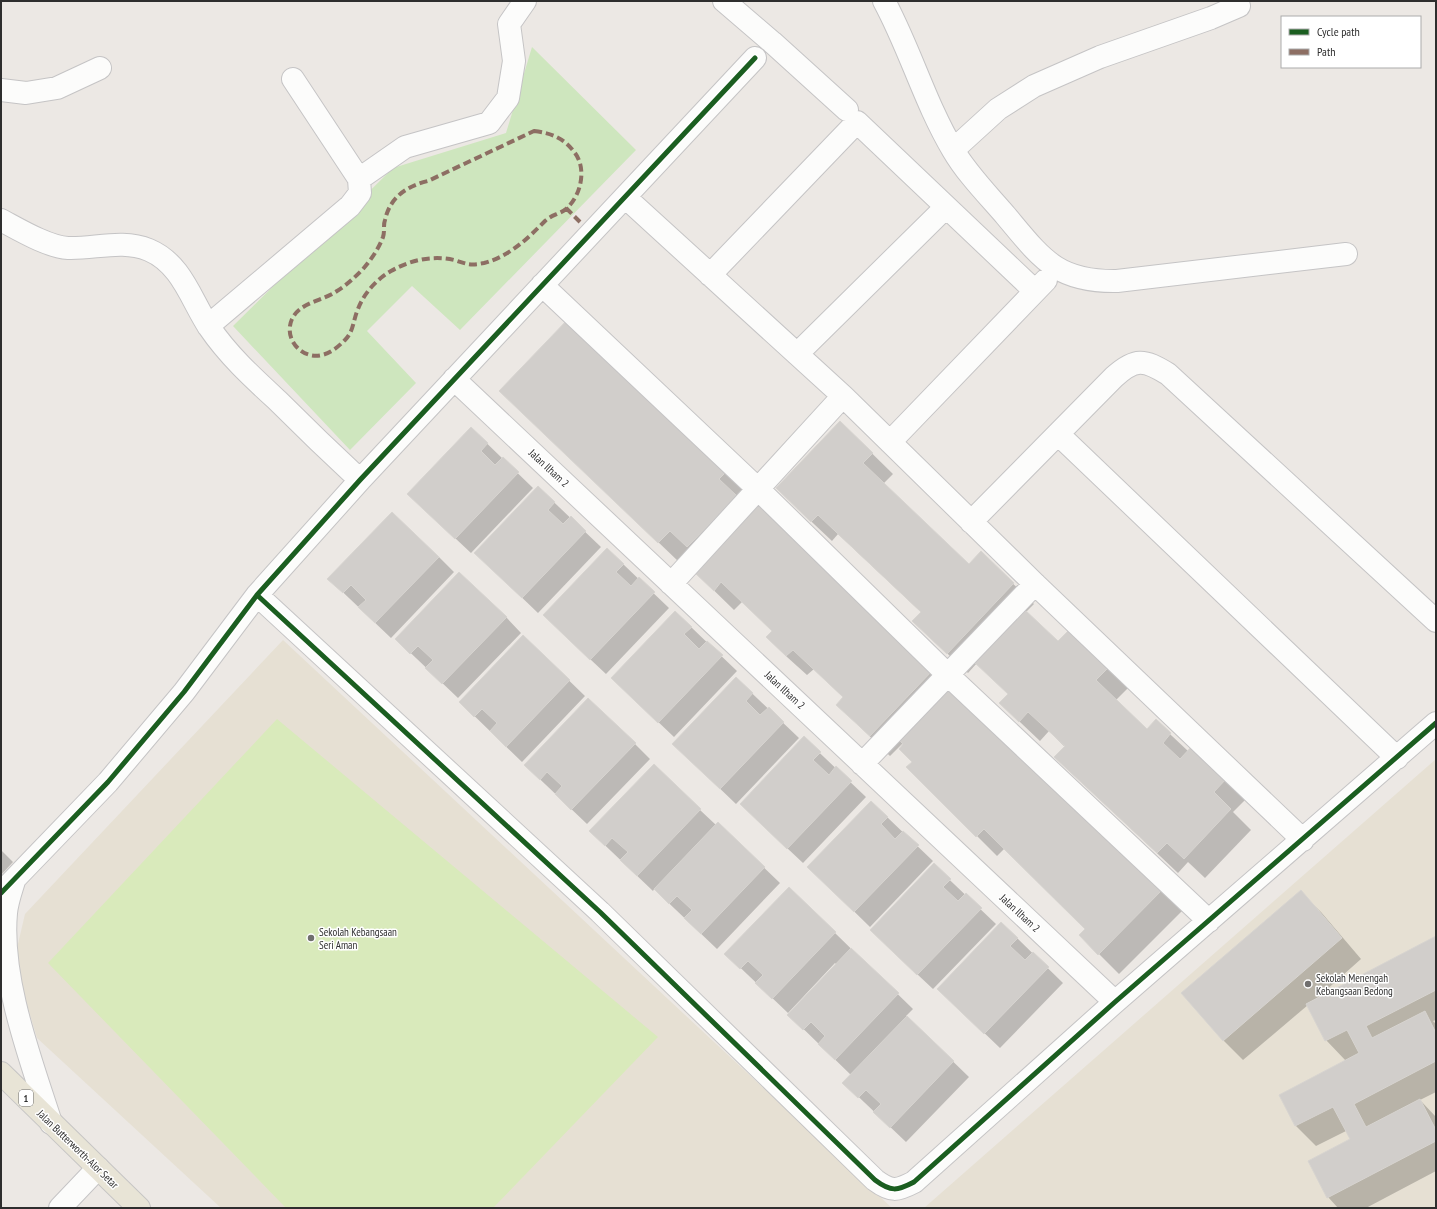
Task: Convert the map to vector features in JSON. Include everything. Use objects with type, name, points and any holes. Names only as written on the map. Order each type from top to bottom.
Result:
[{"type":"main road","name":"Jalan Butterworth-Alor Setar","points":[[1,1073],[98,1168],[131,1205]]},
{"type":"street","points":[[359,179],[404,147],[489,123],[508,98],[514,61],[509,24],[525,1]]},
{"type":"street","points":[[724,1],[847,110]]},
{"type":"street","points":[[885,1],[953,150],[970,173],[1030,244],[1049,263],[1063,272],[1094,282],[1117,281],[1346,254]]},
{"type":"street","points":[[953,150],[998,109],[1034,86],[1207,10],[1239,6]]},
{"type":"street","points":[[51,1123],[25,1041],[12,990],[5,945],[7,887],[108,782],[184,692],[257,595],[360,480],[755,58]]},
{"type":"street","points":[[1,90],[26,93],[57,88],[100,68]]},
{"type":"street","points":[[208,326],[350,206],[360,193],[359,179],[293,79]]},
{"type":"street","points":[[710,275],[857,122],[946,207],[1040,285],[890,442]]},
{"type":"street","points":[[625,197],[842,396],[1035,584],[1302,840]]},
{"type":"street","points":[[797,354],[946,207]]},
{"type":"street","points":[[1,220],[50,244],[66,248],[117,244],[149,250],[175,270],[194,298],[208,326],[236,362],[360,480]]},
{"type":"street","points":[[542,285],[758,489],[948,674],[1209,921]]},
{"type":"street","points":[[971,522],[1126,367],[1144,362],[1168,374],[1436,621]]},
{"type":"street","name":"Jalan Ilham 2","points":[[454,379],[1115,1002]]},
{"type":"street","points":[[671,584],[842,396]]},
{"type":"street","points":[[1058,434],[1397,758]]},
{"type":"street","points":[[862,764],[1035,584]]},
{"type":"street","points":[[257,595],[600,912],[875,1180],[887,1189],[897,1190],[914,1182],[1115,1002],[1436,723]]},
{"type":"street","points":[[60,1208],[98,1168]]},
{"type":"shaded area","name":"Sekolah Kebangsaan Seri Aman","points":[[283,640],[892,1208],[221,1208],[37,1038],[14,961],[25,914]]},
{"type":"shaded area","name":"Sekolah Menengah Kebangsaan Bedong","points":[[1436,759],[1436,1208],[924,1208]]},
{"type":"green space","points":[[532,47],[636,150],[460,330],[412,286],[367,331],[416,383],[350,450],[233,326],[393,168],[506,133]]},
{"type":"green space","name":"Sekolah Kebangsaan Seri Aman","points":[[277,719],[658,1037],[493,1208],[286,1208],[48,963]]},
{"type":"building","points":[[570,317],[729,469],[719,479],[737,496],[687,547],[670,531],[658,543],[499,391]]},
{"type":"building","points":[[840,421],[873,453],[863,463],[969,564],[981,551],[1014,583],[947,654],[912,621],[921,612],[818,515],[811,522],[776,488]]},
{"type":"building","points":[[471,427],[488,443],[481,451],[495,465],[503,457],[519,472],[455,539],[407,494]]},
{"type":"building","points":[[538,486],[555,502],[548,510],[563,524],[571,516],[586,531],[522,598],[474,553]]},
{"type":"building","points":[[759,504],[934,669],[870,736],[836,705],[843,697],[793,650],[786,656],[766,637],[772,631],[721,582],[714,591],[694,572]]},
{"type":"building","points":[[392,512],[439,557],[375,623],[358,607],[366,600],[351,585],[343,593],[327,579]]},
{"type":"building","points":[[607,548],[624,564],[616,572],[631,586],[639,577],[655,592],[590,660],[543,615]]},
{"type":"building","points":[[459,572],[507,617],[442,684],[425,668],[433,660],[418,646],[410,654],[395,639]]},
{"type":"building","points":[[1024,609],[1058,641],[1071,628],[1111,665],[1096,680],[1147,729],[1156,719],[1171,733],[1163,743],[1180,759],[1193,745],[1227,778],[1214,792],[1231,809],[1184,859],[1167,843],[1157,853],[1054,757],[1065,746],[1028,712],[1019,722],[999,703],[1008,694],[974,662]]},
{"type":"building","points":[[675,611],[692,627],[684,634],[699,649],[707,641],[723,655],[658,723],[611,678]]},
{"type":"building","points":[[523,635],[570,680],[506,747],[490,731],[497,723],[482,709],[474,717],[459,702]]},
{"type":"building","points":[[736,677],[753,693],[746,701],[760,715],[769,707],[784,722],[720,789],[672,744]]},
{"type":"building","points":[[954,681],[1163,889],[1098,955],[1079,935],[1085,929],[984,829],[976,837],[906,767],[912,762],[899,749],[903,744],[897,738]]},
{"type":"building","points":[[588,698],[636,743],[571,810],[555,794],[562,786],[547,772],[540,780],[524,765]]},
{"type":"building","points":[[804,736],[821,752],[813,760],[829,775],[836,766],[852,781],[787,849],[740,804]]},
{"type":"building","points":[[654,764],[701,809],[637,876],[620,860],[628,852],[612,838],[605,846],[589,831]]},
{"type":"building","points":[[871,801],[888,817],[881,824],[895,839],[903,831],[919,845],[854,912],[807,867]]},
{"type":"building","points":[[718,822],[765,867],[701,934],[684,918],[692,910],[677,896],[669,904],[654,889]]},
{"type":"building","points":[[934,863],[951,879],[943,887],[958,901],[966,893],[982,908],[917,975],[870,930]]},
{"type":"building","points":[[789,887],[836,932],[772,999],[755,983],[763,975],[748,961],[740,969],[724,954]]},
{"type":"building","points":[[1301,890],[1342,938],[1223,1041],[1181,993]]},
{"type":"building","points":[[1001,922],[1018,938],[1010,946],[1025,960],[1033,952],[1049,967],[984,1034],[937,989]]},
{"type":"building","points":[[1436,936],[1436,990],[1366,1026],[1372,1038],[1425,1011],[1436,1033],[1436,1061],[1354,1104],[1366,1127],[1420,1099],[1436,1130],[1436,1141],[1327,1198],[1308,1161],[1350,1139],[1333,1107],[1295,1126],[1279,1095],[1359,1053],[1347,1030],[1325,1041],[1306,1004]]},
{"type":"building","points":[[851,948],[899,993],[835,1060],[818,1044],[825,1036],[811,1022],[803,1030],[787,1015]]},
{"type":"building","points":[[907,1016],[954,1061],[890,1128],[873,1112],[881,1104],[866,1090],[858,1098],[842,1083]]},
{"type":"marked path","points":[[534,131],[546,133],[562,140],[571,148],[579,159],[581,167],[581,182],[579,190],[571,204],[566,209],[547,219],[518,246],[493,260],[479,264],[472,264],[454,260],[430,258],[414,261],[398,267],[381,278],[367,292],[356,313],[352,329],[348,337],[332,351],[315,356],[301,351],[296,346],[290,334],[290,326],[296,313],[306,305],[341,289],[363,269],[372,258],[384,235],[384,222],[387,212],[400,194],[406,189],[428,181],[534,131]]},
{"type":"marked path","points":[[566,208],[580,222]]},
{"type":"cycle path","points":[[1,893],[108,782],[184,692],[257,595],[360,480],[755,58]]},
{"type":"cycle path","points":[[257,595],[600,912],[875,1180],[885,1187],[894,1189],[914,1182],[1115,1002],[1436,723]]},
{"type":"place","name":"Sekolah Kebangsaan Seri Aman","points":[[311,938]]},
{"type":"place","name":"Sekolah Menengah Kebangsaan Bedong","points":[[1308,984]]}]
